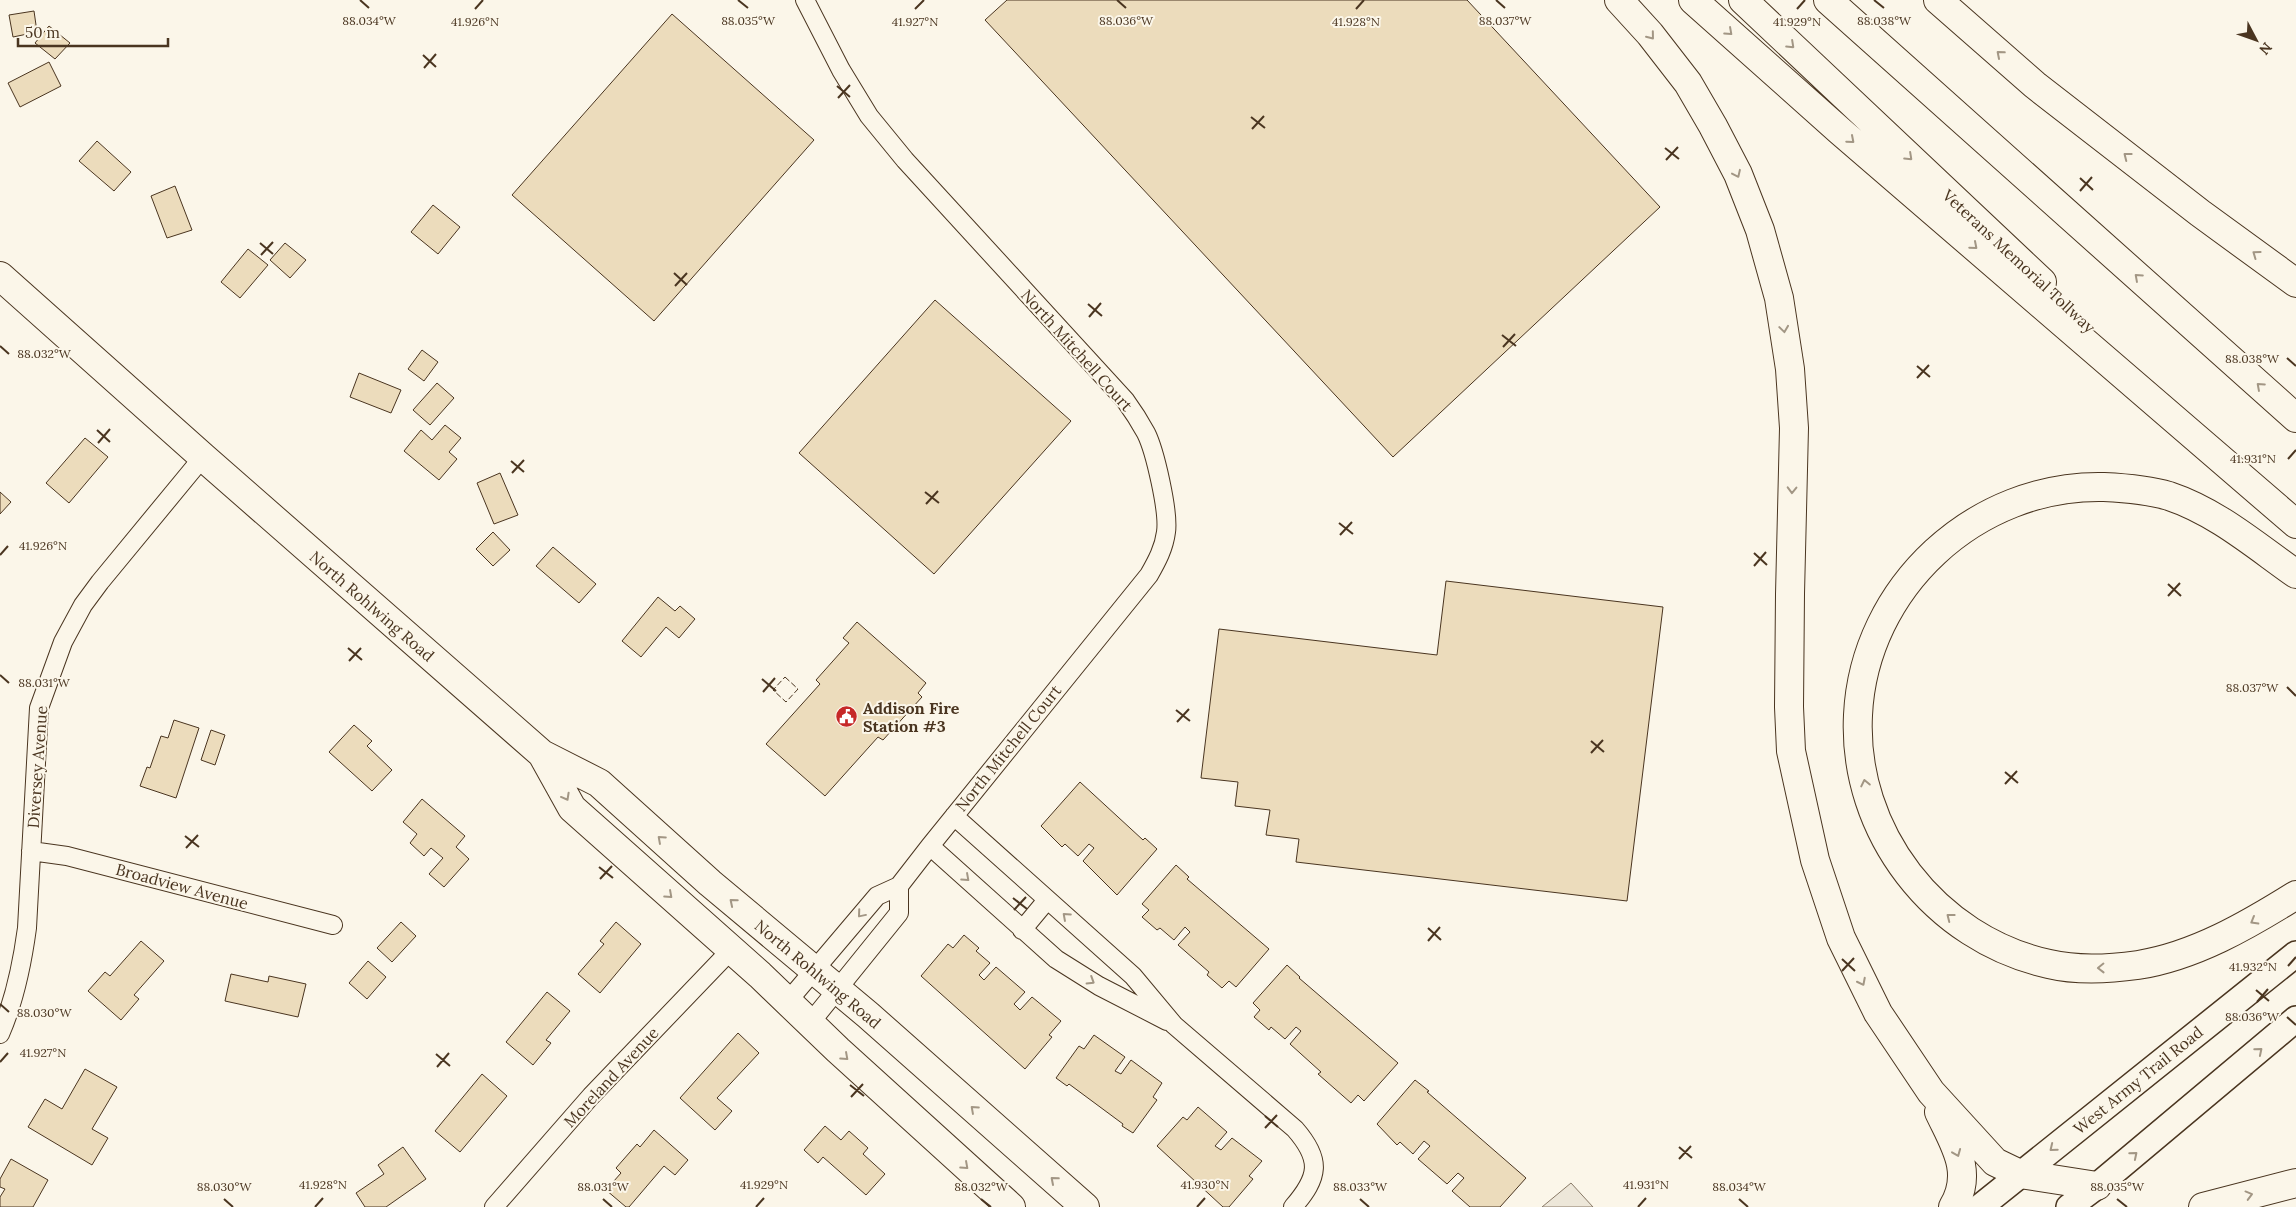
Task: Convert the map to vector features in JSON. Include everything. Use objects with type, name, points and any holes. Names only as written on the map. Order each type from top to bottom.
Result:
[{"type":"main road","points":[[1619,0],[1650,34],[1688,83],[1713,126],[1738,174],[1760,230],[1777,290],[1790,369],[1794,428],[1789,707],[1791,750],[1815,860],[1841,938],[1878,1013],[1931,1092],[1995,1162],[2020,1174],[2096,1186]]},
{"type":"main road","points":[[1693,0],[1840,131],[2296,523]]},
{"type":"main road","name":"Veterans Memorial Tollway","points":[[1743,0],[2296,523]]},
{"type":"main road","points":[[1828,0],[2296,418]]},
{"type":"main road","points":[[1852,0],[2070,216]]},
{"type":"main road","points":[[1938,0],[2035,85],[2200,214],[2296,283]]},
{"type":"main road","name":"North Rohlwing Road","points":[[0,276],[202,457],[542,754],[599,783],[710,883],[837,989],[1085,1207]]},
{"type":"main road","points":[[2296,574],[2215,516],[2168,496],[2120,488],[2095,487],[2043,493],[2019,500],[1994,511],[1956,534],[1936,549],[1903,587],[1880,626],[1866,662],[1858,718],[1859,752],[1870,804],[1881,832],[1901,865],[1922,892],[1969,932],[2018,955],[2048,964],[2073,968],[2140,965],[2214,941],[2253,922],[2296,896]]},
{"type":"main road","name":"North Rohlwing Road","points":[[542,754],[572,808],[788,1001],[838,1050],[1011,1207]]},
{"type":"main road","name":"West Army Trail Road","points":[[1980,1207],[2296,954]]},
{"type":"main road","points":[[2069,1207],[2296,1019]]},
{"type":"main road","points":[[1931,1092],[1960,1158],[1964,1176],[1953,1207]]},
{"type":"main road","points":[[2203,1207],[2296,1183]]},
{"type":"street","name":"North Mitchell Court","points":[[788,1001],[877,896],[899,886],[1149,575],[1161,552],[1167,530],[1165,505],[1147,435],[1125,400],[905,160],[869,116],[841,70],[805,0]]},
{"type":"street","name":"Diversey Avenue","points":[[0,1034],[16,991],[22,964],[39,708],[63,642],[84,605],[100,582],[202,457]]},
{"type":"street","points":[[954,816],[1133,976],[1174,1025],[1288,1123],[1305,1141],[1311,1151],[1314,1175],[1309,1187],[1293,1207]]},
{"type":"street","points":[[930,846],[1056,959],[1099,986],[1174,1025]]},
{"type":"street","name":"Broadview Avenue","points":[[31,851],[67,856],[332,925]]},
{"type":"street","points":[[811,1022],[899,913],[899,886]]},
{"type":"street","points":[[1022,930],[1047,900]]},
{"type":"street","name":"Moreland Avenue","points":[[494,1207],[591,1096],[731,950]]},
{"type":"shaded area","points":[[1571,1183],[1593,1207],[1542,1207]]},
{"type":"building","points":[[1007,0],[1467,0],[1660,207],[1393,457],[985,20]]},
{"type":"building","points":[[34,11],[37,32],[13,37],[9,15]]},
{"type":"building","points":[[672,14],[814,140],[654,321],[512,195]]},
{"type":"building","points":[[49,26],[70,43],[55,59],[35,43]]},
{"type":"building","points":[[49,62],[61,86],[20,107],[8,83]]},
{"type":"building","points":[[97,141],[131,172],[114,191],[79,161]]},
{"type":"building","points":[[175,186],[192,230],[167,238],[151,196]]},
{"type":"building","points":[[433,205],[460,227],[438,254],[411,232]]},
{"type":"building","points":[[285,243],[306,260],[290,278],[270,260]]},
{"type":"building","points":[[248,249],[268,265],[240,298],[221,282]]},
{"type":"building","points":[[935,300],[1071,421],[934,574],[799,453]]},
{"type":"building","points":[[422,350],[438,362],[424,381],[408,369]]},
{"type":"building","points":[[359,373],[401,390],[391,413],[350,397]]},
{"type":"building","points":[[437,383],[454,398],[430,425],[413,410]]},
{"type":"building","points":[[445,425],[461,438],[449,452],[457,459],[439,480],[404,451],[421,430],[432,440]]},
{"type":"building","points":[[85,438],[108,457],[69,503],[46,483]]},
{"type":"building","points":[[500,473],[518,515],[494,524],[477,483]]},
{"type":"building","points":[[0,492],[11,502],[0,514]]},
{"type":"building","points":[[493,532],[510,550],[493,566],[476,549]]},
{"type":"building","points":[[553,547],[596,584],[579,603],[536,566]]},
{"type":"building","points":[[1446,581],[1663,607],[1627,901],[1296,862],[1299,839],[1266,835],[1270,810],[1235,806],[1238,782],[1201,778],[1219,629],[1437,655]]},
{"type":"building","points":[[658,597],[675,611],[680,606],[695,619],[679,638],[666,627],[641,657],[622,641]]},
{"type":"building","name":"Addison Fire Station #3","points":[[857,622],[926,683],[918,693],[922,697],[883,740],[878,737],[825,796],[766,744],[820,684],[816,680],[849,643],[843,638]]},
{"type":"building","points":[[174,720],[199,728],[176,798],[140,786],[147,767],[150,768],[161,736],[168,738]]},
{"type":"building","points":[[354,725],[372,741],[367,746],[392,770],[372,791],[329,752]]},
{"type":"building","points":[[211,730],[225,735],[215,765],[201,760]]},
{"type":"building","points":[[1080,782],[1143,840],[1145,838],[1157,849],[1117,895],[1083,861],[1094,848],[1089,844],[1078,856],[1065,844],[1062,847],[1041,826]]},
{"type":"building","points":[[422,799],[465,836],[456,847],[469,859],[444,887],[429,874],[443,858],[431,848],[424,856],[410,843],[417,834],[403,822]]},
{"type":"building","points":[[1176,865],[1189,877],[1187,879],[1269,949],[1236,987],[1229,981],[1222,988],[1207,975],[1209,972],[1178,945],[1190,932],[1185,927],[1174,940],[1160,928],[1157,930],[1142,917],[1149,910],[1142,904]]},
{"type":"building","points":[[401,922],[416,936],[392,962],[377,948]]},
{"type":"building","points":[[616,922],[641,944],[600,993],[578,974],[604,944],[600,941]]},
{"type":"building","points":[[964,935],[979,948],[976,951],[990,963],[979,975],[984,980],[996,967],[1025,992],[1014,1004],[1020,1010],[1032,997],[1061,1021],[1049,1035],[1052,1037],[1025,1069],[921,976],[948,944],[953,948]]},
{"type":"building","points":[[141,941],[164,961],[134,995],[139,999],[121,1020],[88,991],[105,972],[110,976]]},
{"type":"building","points":[[368,961],[386,977],[367,999],[349,983]]},
{"type":"building","points":[[1287,965],[1299,978],[1398,1063],[1364,1101],[1358,1095],[1351,1103],[1318,1074],[1321,1072],[1290,1044],[1301,1031],[1296,1027],[1285,1039],[1271,1027],[1269,1030],[1254,1017],[1260,1010],[1253,1003]]},
{"type":"building","points":[[231,974],[268,982],[269,976],[306,984],[298,1017],[225,1001]]},
{"type":"building","points":[[547,992],[570,1011],[546,1040],[551,1043],[533,1065],[506,1042]]},
{"type":"building","points":[[738,1033],[759,1053],[717,1098],[732,1111],[715,1130],[680,1098]]},
{"type":"building","points":[[1094,1035],[1125,1057],[1115,1071],[1121,1074],[1131,1060],[1162,1083],[1153,1097],[1157,1100],[1133,1133],[1069,1084],[1067,1086],[1056,1078],[1079,1046],[1084,1049]]},
{"type":"building","points":[[85,1069],[117,1087],[92,1129],[108,1138],[92,1165],[28,1127],[45,1099],[62,1109]]},
{"type":"building","points":[[482,1074],[507,1096],[460,1152],[435,1131]]},
{"type":"building","points":[[1415,1080],[1526,1178],[1500,1207],[1470,1207],[1452,1191],[1464,1178],[1458,1173],[1447,1184],[1418,1159],[1430,1146],[1424,1141],[1413,1154],[1400,1142],[1397,1145],[1377,1124]]},
{"type":"building","points":[[1198,1107],[1227,1132],[1215,1146],[1221,1150],[1232,1138],[1262,1161],[1249,1176],[1253,1179],[1229,1207],[1223,1207],[1157,1146],[1183,1117],[1187,1120]]},
{"type":"building","points":[[825,1126],[841,1140],[849,1131],[868,1148],[863,1154],[885,1174],[866,1195],[823,1157],[818,1163],[804,1150]]},
{"type":"building","points":[[654,1130],[688,1160],[675,1175],[664,1166],[629,1207],[626,1207],[606,1190],[621,1173],[616,1168],[637,1144],[640,1147]]},
{"type":"building","points":[[403,1147],[426,1179],[386,1207],[365,1207],[356,1193],[384,1174],[378,1165]]},
{"type":"building","points":[[11,1159],[48,1180],[33,1207],[0,1207],[0,1197],[5,1189],[0,1187],[0,1179]]},
{"type":"fence","points":[[785,677],[798,689],[786,702],[773,690],[785,677]]},
{"type":"place","name":"Addison Fire Station #3","points":[[847,717]]}]
